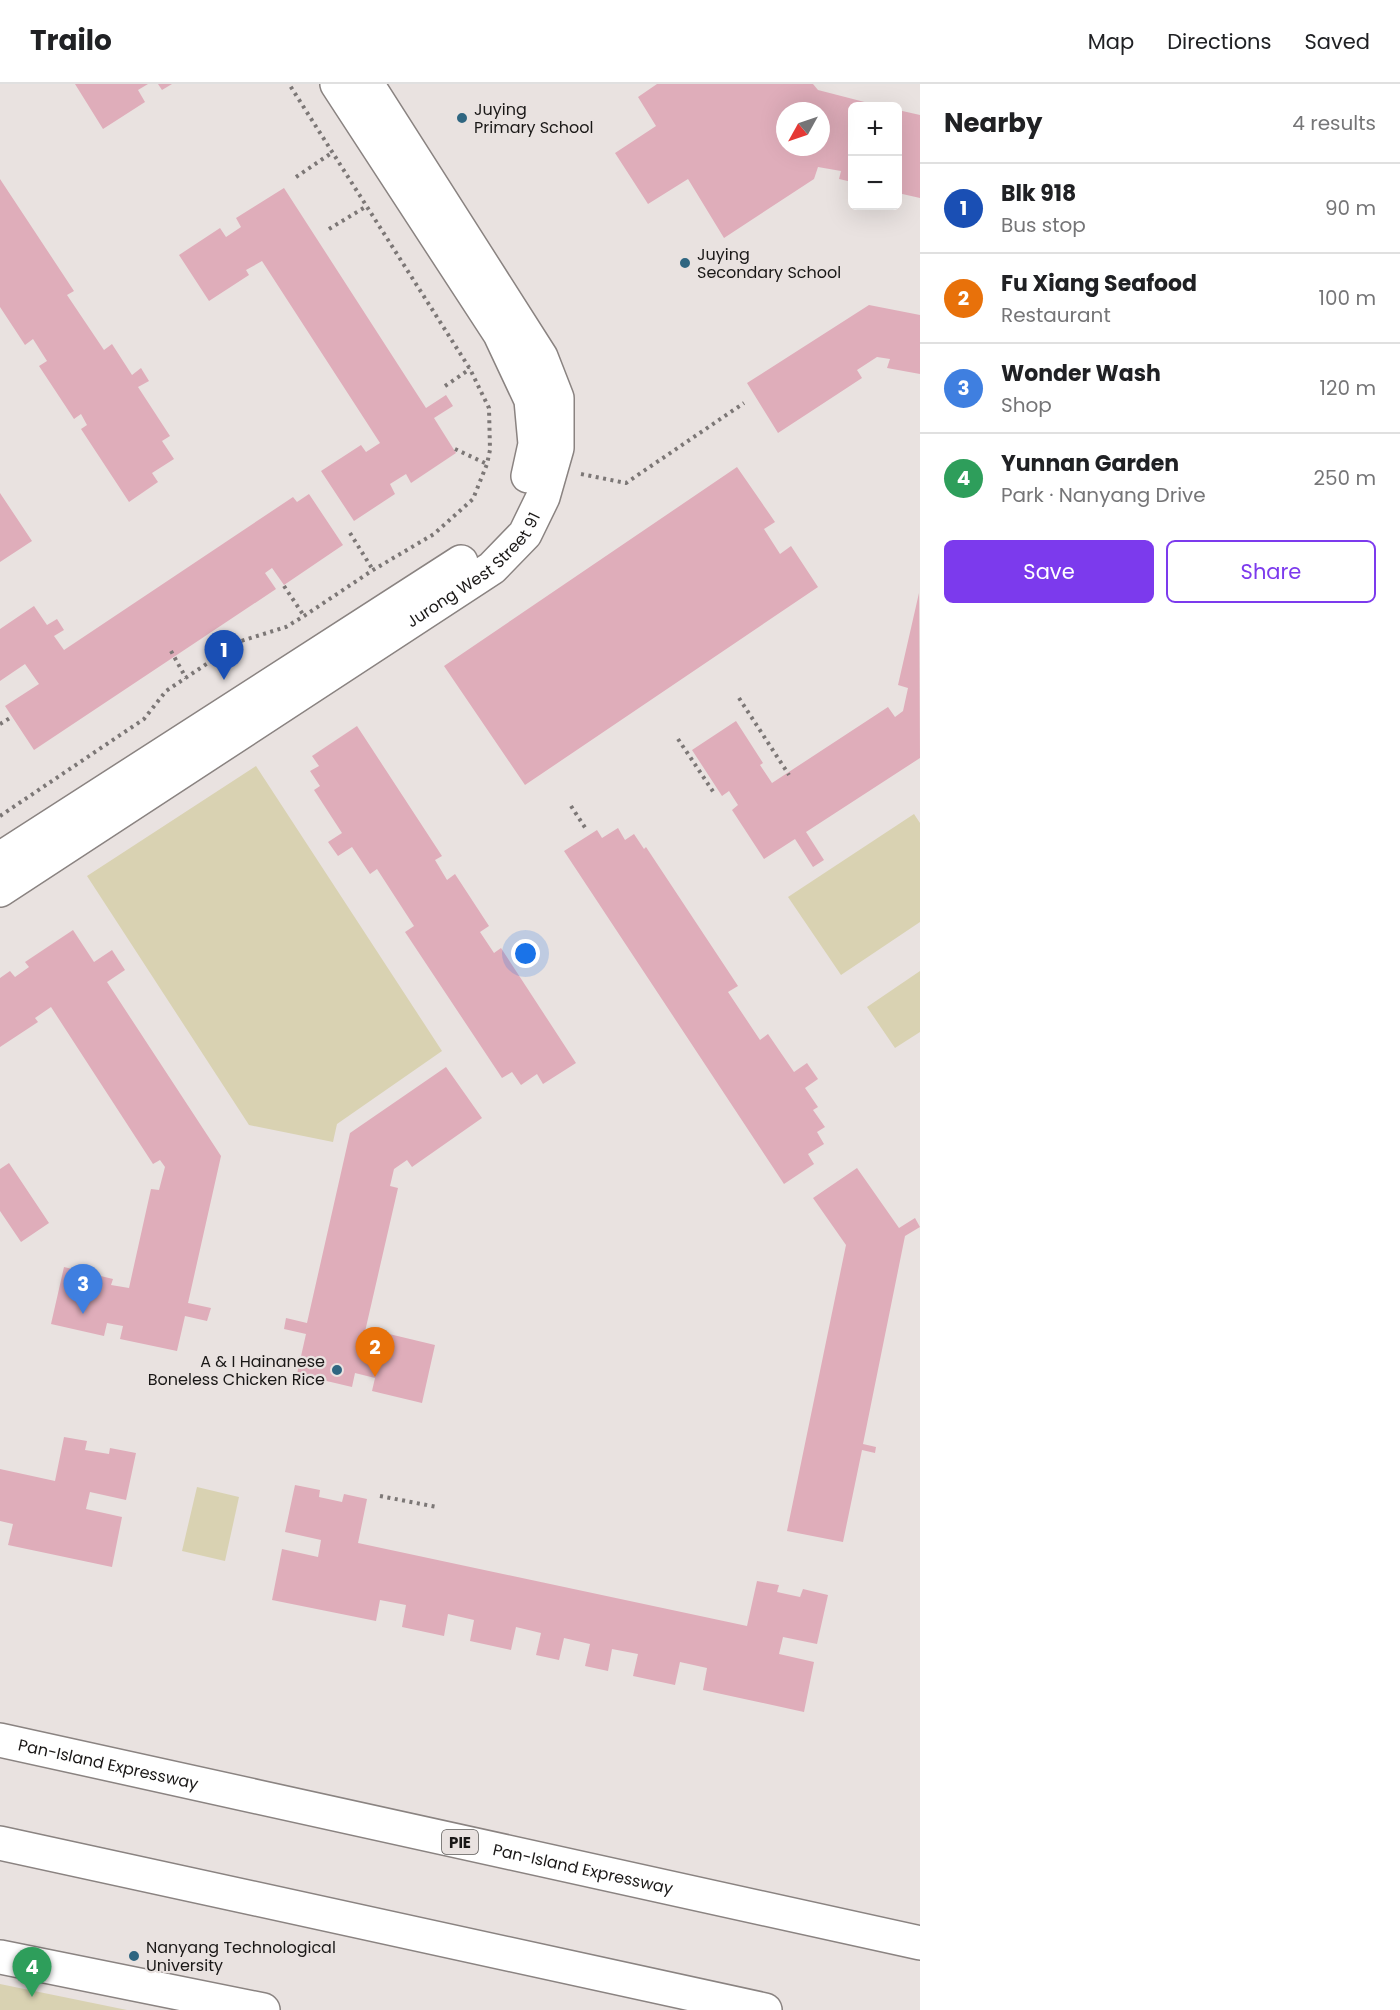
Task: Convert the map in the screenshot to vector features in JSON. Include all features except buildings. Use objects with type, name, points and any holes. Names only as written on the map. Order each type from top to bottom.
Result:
[{"type":"main road","name":"Jurong West Street 91","points":[[0,859],[477,552],[508,520],[526,484],[535,444],[531,400],[494,324],[337,84]]},
{"type":"main road","name":"Jurong West Street 91","points":[[0,890],[492,568],[525,534],[543,497],[557,448],[557,398],[541,357],[367,84]]},
{"type":"main road","name":"Pan-Island Expressway","points":[[0,1742],[920,1943]]},
{"type":"main road","points":[[0,1843],[765,2010]]},
{"type":"main road","points":[[0,1957],[262,2010]]},
{"type":"path","points":[[0,816],[144,719],[166,691],[242,640],[285,627],[434,534],[473,499],[487,464],[490,450],[489,408],[470,369],[289,84]]},
{"type":"path","points":[[296,177],[333,152]]},
{"type":"path","points":[[329,229],[367,206]]},
{"type":"path","points":[[445,386],[470,369]]},
{"type":"path","points":[[574,472],[626,483],[744,403]]},
{"type":"path","points":[[455,449],[487,464]]},
{"type":"path","points":[[350,533],[373,570]]},
{"type":"path","points":[[284,586],[304,616]]},
{"type":"path","points":[[171,651],[186,678]]},
{"type":"path","points":[[739,698],[789,775]]},
{"type":"path","points":[[0,724],[10,718]]},
{"type":"path","points":[[678,739],[714,793]]},
{"type":"path","points":[[571,806],[586,829]]},
{"type":"path","points":[[380,1496],[437,1507]]},
{"type":"shaded area","points":[[256,766],[442,1051],[337,1124],[333,1142],[249,1125],[87,876]]},
{"type":"shaded area","points":[[914,814],[920,823],[920,922],[841,975],[788,897]]},
{"type":"shaded area","points":[[920,971],[920,1032],[895,1048],[867,1007]]},
{"type":"shaded area","points":[[197,1487],[239,1497],[225,1561],[182,1551]]},
{"type":"shaded area","points":[[0,1984],[127,2010],[0,2010]]},
{"type":"place","name":"Juying Primary School","points":[[462,118]]},
{"type":"place","name":"Juying Secondary School","points":[[685,263]]},
{"type":"place","name":"Blk 918","points":[[224,680]]},
{"type":"place","name":"Wonder Wash","points":[[83,1314]]},
{"type":"place","name":"A & I Hainanese Boneless Chicken Rice","points":[[337,1370]]},
{"type":"place","name":"Fu Xiang Seafood","points":[[375,1377]]},
{"type":"place","name":"Nanyang Technological University","points":[[134,1956]]},
{"type":"place","name":"Yunnan Garden","points":[[32,1997]]}]
